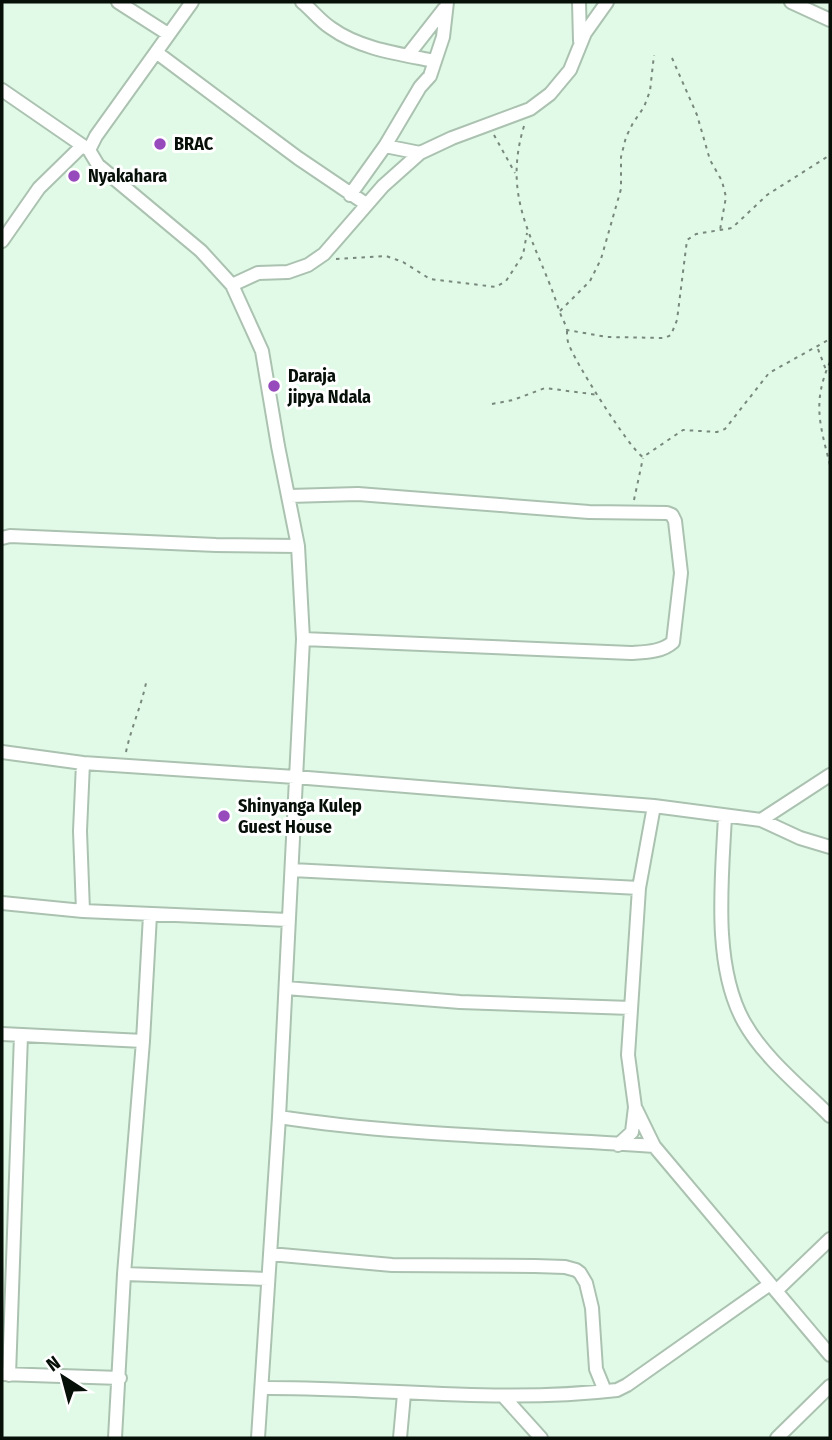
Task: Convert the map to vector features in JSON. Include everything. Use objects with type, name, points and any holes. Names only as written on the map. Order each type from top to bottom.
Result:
[{"type":"street","points":[[118,2],[168,34]]},
{"type":"street","points":[[2,241],[39,188],[86,148],[96,136],[192,2]]},
{"type":"street","points":[[302,2],[329,27],[346,37],[435,61]]},
{"type":"street","points":[[579,2],[580,45]]},
{"type":"street","points":[[232,285],[258,273],[300,270],[314,262],[324,254],[366,204],[420,153],[530,109],[550,94],[570,71],[580,45],[607,2]]},
{"type":"street","points":[[791,2],[830,20]]},
{"type":"street","points":[[408,55],[447,4]]},
{"type":"street","points":[[350,195],[420,87],[428,80],[444,29],[447,4]]},
{"type":"street","points":[[156,52],[366,204]]},
{"type":"street","points":[[2,90],[86,148],[98,165],[201,251],[232,285],[262,351],[298,546],[303,639],[279,1117],[258,1438]]},
{"type":"street","points":[[384,146],[420,153]]},
{"type":"street","points":[[289,496],[358,494],[483,505],[667,513],[672,515],[675,521],[681,573],[674,638],[671,644],[663,649],[631,653],[303,639]]},
{"type":"street","points":[[2,538],[10,536],[298,546]]},
{"type":"street","points":[[2,752],[83,763],[654,806],[761,820],[800,838],[830,847]]},
{"type":"street","points":[[83,763],[80,831],[83,911]]},
{"type":"street","points":[[761,820],[830,775]]},
{"type":"street","points":[[618,1145],[632,1132],[635,1107],[628,1055],[639,888],[654,806]]},
{"type":"street","points":[[725,816],[722,922],[731,990],[744,1022],[768,1053],[830,1116]]},
{"type":"street","points":[[292,870],[639,888]]},
{"type":"street","points":[[2,904],[150,915],[288,920]]},
{"type":"street","points":[[115,1438],[150,915]]},
{"type":"street","points":[[286,988],[460,1002],[631,1008]]},
{"type":"street","points":[[2,1034],[143,1041]]},
{"type":"street","points":[[21,1035],[5,1375],[120,1378]]},
{"type":"street","points":[[635,1107],[654,1146],[830,1355]]},
{"type":"street","points":[[279,1117],[356,1127],[654,1146]]},
{"type":"street","points":[[262,1388],[504,1397],[605,1391],[627,1385],[773,1287],[830,1239]]},
{"type":"street","points":[[270,1254],[392,1265],[535,1266],[576,1270],[586,1283],[592,1308],[596,1369],[605,1391]]},
{"type":"street","points":[[124,1274],[268,1279]]},
{"type":"street","points":[[777,1438],[830,1386]]},
{"type":"street","points":[[400,1438],[404,1394]]},
{"type":"street","points":[[504,1397],[541,1438]]},
{"type":"path","points":[[559,312],[590,281],[601,259],[621,189],[621,157],[633,123],[644,107],[650,91],[654,55]]},
{"type":"path","points":[[672,58],[697,114],[710,160],[722,181],[726,197],[720,231]]},
{"type":"path","points":[[530,109],[518,145],[516,176],[517,195],[527,233],[543,264],[573,353],[626,440],[637,454],[643,457]]},
{"type":"path","points":[[488,125],[516,176]]},
{"type":"path","points":[[567,330],[607,337],[665,338],[671,335],[677,320],[686,241],[696,234],[732,228],[767,195],[830,155]]},
{"type":"path","points":[[314,262],[386,256],[430,279],[496,287],[506,281],[523,255],[527,233]]},
{"type":"path","points":[[627,513],[636,494],[643,457],[683,430],[718,432],[725,429],[769,373],[830,339]]},
{"type":"path","points":[[818,348],[826,371]]},
{"type":"path","points":[[830,362],[820,398],[819,425],[830,465]]},
{"type":"path","points":[[492,404],[545,388],[599,395]]},
{"type":"path","points":[[123,766],[131,728],[143,701],[146,683]]},
{"type":"place","name":"BRAC","points":[[160,144]]},
{"type":"place","name":"Nyakahara","points":[[74,176]]},
{"type":"place","name":"Daraja jipya Ndala","points":[[274,386]]},
{"type":"place","name":"Shinyanga Kulep Guest House","points":[[224,816]]}]
